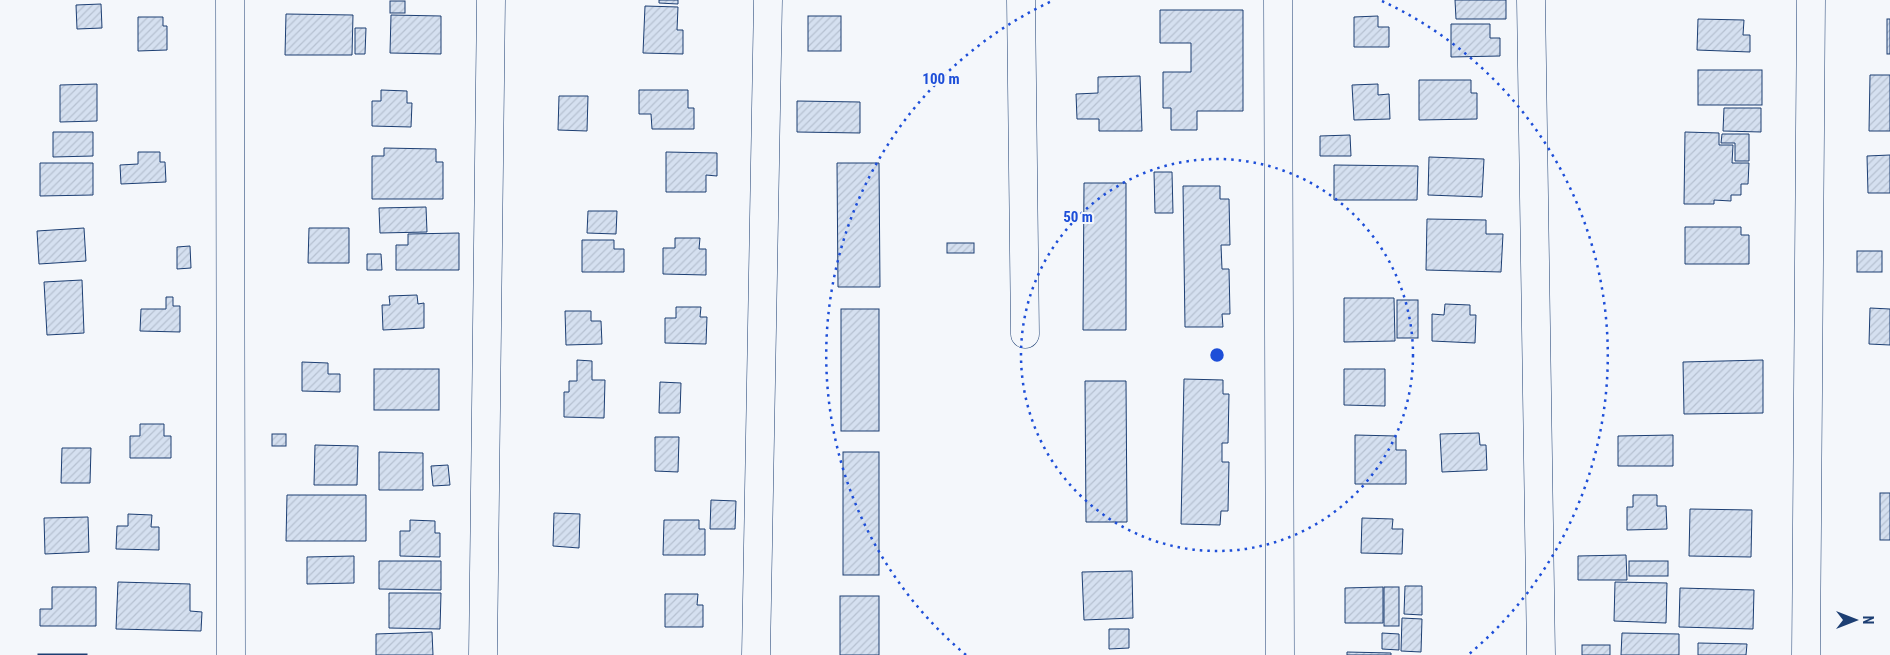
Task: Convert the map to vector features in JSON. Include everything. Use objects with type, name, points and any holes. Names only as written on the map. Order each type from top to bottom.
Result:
[{"type":"street","points":[[230,0],[231,655]]},
{"type":"street","points":[[484,655],[491,0]]},
{"type":"street","points":[[756,655],[768,0]]},
{"type":"street","points":[[1021,0],[1026,334]]},
{"type":"street","points":[[1278,0],[1280,655]]},
{"type":"street","points":[[1530,0],[1541,655]]},
{"type":"street","points":[[1806,655],[1811,0]]},
{"type":"building","points":[[659,0],[678,0],[678,4],[659,3]]},
{"type":"building","points":[[1455,0],[1506,0],[1506,19],[1456,19]]},
{"type":"building","points":[[390,1],[405,1],[405,13],[390,13]]},
{"type":"building","points":[[101,4],[102,28],[77,29],[76,5]]},
{"type":"building","points":[[645,6],[678,7],[677,30],[683,30],[683,54],[643,53]]},
{"type":"building","points":[[1160,10],[1243,10],[1243,111],[1197,111],[1197,130],[1171,130],[1171,108],[1163,108],[1163,72],[1191,72],[1191,43],[1160,43]]},
{"type":"building","points":[[286,14],[353,15],[352,55],[285,55]]},
{"type":"building","points":[[391,15],[441,16],[441,54],[390,53]]},
{"type":"building","points":[[808,16],[841,16],[841,51],[808,51]]},
{"type":"building","points":[[1378,16],[1378,27],[1389,27],[1389,47],[1354,47],[1354,17]]},
{"type":"building","points":[[138,17],[163,17],[163,26],[167,26],[167,50],[138,51]]},
{"type":"building","points":[[1698,19],[1744,20],[1743,35],[1750,35],[1750,52],[1697,50]]},
{"type":"building","points":[[1887,19],[1890,19],[1890,54],[1887,54]]},
{"type":"building","points":[[1451,24],[1490,24],[1490,38],[1500,38],[1500,56],[1451,57]]},
{"type":"building","points":[[355,28],[366,28],[365,54],[355,54]]},
{"type":"building","points":[[1698,70],[1762,70],[1762,105],[1698,105]]},
{"type":"building","points":[[1870,75],[1890,75],[1890,131],[1869,131]]},
{"type":"building","points":[[1140,76],[1142,131],[1099,131],[1099,119],[1077,119],[1076,94],[1098,93],[1098,77]]},
{"type":"building","points":[[1419,80],[1471,80],[1471,93],[1477,93],[1477,119],[1419,120]]},
{"type":"building","points":[[97,84],[97,121],[60,122],[60,85]]},
{"type":"building","points":[[1378,84],[1378,95],[1389,94],[1390,119],[1354,120],[1352,85]]},
{"type":"building","points":[[381,90],[407,91],[407,103],[412,103],[411,127],[372,126],[372,101],[381,101]]},
{"type":"building","points":[[639,90],[688,90],[688,108],[694,108],[694,129],[652,129],[651,114],[639,114]]},
{"type":"building","points":[[559,96],[588,96],[587,131],[558,130]]},
{"type":"building","points":[[797,101],[860,102],[860,133],[797,132]]},
{"type":"building","points":[[1724,108],[1761,108],[1761,132],[1723,131]]},
{"type":"building","points":[[53,132],[93,132],[93,156],[53,157]]},
{"type":"building","points":[[1685,132],[1719,133],[1719,145],[1733,145],[1732,163],[1749,163],[1748,184],[1741,184],[1741,195],[1731,195],[1731,201],[1714,200],[1714,204],[1684,204]]},
{"type":"building","points":[[1722,134],[1749,134],[1749,161],[1735,161],[1735,143],[1721,143]]},
{"type":"building","points":[[1350,135],[1351,156],[1320,156],[1320,136]]},
{"type":"building","points":[[384,148],[436,149],[436,162],[443,162],[443,199],[372,199],[372,156],[384,156]]},
{"type":"building","points":[[138,152],[160,152],[160,162],[165,162],[166,182],[121,184],[120,165],[138,164]]},
{"type":"building","points":[[666,152],[717,153],[717,176],[706,175],[706,192],[666,192]]},
{"type":"building","points":[[1890,155],[1890,193],[1868,193],[1867,156]]},
{"type":"building","points":[[1429,157],[1484,159],[1482,197],[1428,195]]},
{"type":"building","points":[[40,163],[93,163],[93,195],[40,196]]},
{"type":"building","points":[[837,163],[879,163],[880,287],[838,287]]},
{"type":"building","points":[[1334,165],[1418,166],[1417,200],[1334,200]]},
{"type":"building","points":[[1154,172],[1172,172],[1173,213],[1155,213]]},
{"type":"building","points":[[1084,183],[1126,183],[1126,330],[1083,330]]},
{"type":"building","points":[[1183,186],[1220,186],[1220,199],[1229,199],[1230,245],[1221,245],[1222,269],[1229,269],[1230,314],[1222,314],[1223,327],[1185,327]]},
{"type":"building","points":[[426,207],[427,232],[380,233],[379,208]]},
{"type":"building","points":[[588,211],[617,211],[616,234],[587,233]]},
{"type":"building","points":[[1427,219],[1486,220],[1486,234],[1503,234],[1501,272],[1426,270]]},
{"type":"building","points":[[1685,227],[1741,227],[1741,235],[1749,235],[1749,264],[1685,264]]},
{"type":"building","points":[[84,228],[86,261],[39,264],[37,231]]},
{"type":"building","points":[[309,228],[349,228],[349,263],[308,263]]},
{"type":"building","points":[[459,233],[459,270],[396,270],[396,245],[408,245],[408,234]]},
{"type":"building","points":[[675,238],[700,238],[699,249],[706,249],[706,275],[663,274],[663,248],[675,248]]},
{"type":"building","points":[[582,240],[614,240],[614,249],[624,249],[624,272],[582,272]]},
{"type":"building","points":[[947,243],[974,243],[974,253],[947,253]]},
{"type":"building","points":[[190,246],[191,268],[177,269],[177,247]]},
{"type":"building","points":[[1857,251],[1882,251],[1882,272],[1857,272]]},
{"type":"building","points":[[367,254],[381,254],[382,270],[367,270]]},
{"type":"building","points":[[82,280],[84,333],[47,335],[44,282]]},
{"type":"building","points":[[417,295],[418,304],[424,303],[424,328],[383,330],[382,305],[390,305],[389,296]]},
{"type":"building","points":[[166,297],[173,297],[173,306],[180,306],[180,332],[140,331],[141,309],[166,309]]},
{"type":"building","points":[[1344,298],[1394,298],[1395,341],[1344,342]]},
{"type":"building","points":[[1397,300],[1418,300],[1418,338],[1397,338]]},
{"type":"building","points":[[1445,304],[1470,305],[1470,315],[1476,315],[1475,343],[1432,341],[1432,314],[1444,315]]},
{"type":"building","points":[[676,307],[701,307],[700,317],[707,317],[706,344],[665,343],[665,318],[676,318]]},
{"type":"building","points":[[1870,308],[1890,309],[1890,345],[1869,344]]},
{"type":"building","points":[[841,309],[879,309],[879,431],[841,431]]},
{"type":"building","points":[[565,311],[591,311],[591,321],[601,321],[602,344],[566,345]]},
{"type":"building","points":[[577,360],[592,361],[592,380],[605,380],[604,418],[564,417],[564,392],[569,392],[569,381],[577,381]]},
{"type":"building","points":[[1763,360],[1763,413],[1684,414],[1683,362]]},
{"type":"building","points":[[302,362],[328,363],[328,374],[340,374],[340,392],[302,391]]},
{"type":"building","points":[[374,369],[439,369],[439,410],[374,410]]},
{"type":"building","points":[[1344,369],[1385,369],[1385,406],[1344,405]]},
{"type":"building","points":[[1184,379],[1223,380],[1223,394],[1229,394],[1228,443],[1222,443],[1222,462],[1229,462],[1228,511],[1221,511],[1220,525],[1181,524]]},
{"type":"building","points":[[1085,381],[1126,381],[1127,522],[1086,522]]},
{"type":"building","points":[[660,382],[681,383],[680,413],[659,413]]},
{"type":"building","points":[[140,424],[164,424],[164,436],[171,436],[171,458],[130,458],[130,436],[140,436]]},
{"type":"building","points":[[1479,433],[1480,445],[1486,445],[1487,470],[1442,472],[1440,434]]},
{"type":"building","points":[[272,434],[286,434],[286,446],[272,446]]},
{"type":"building","points":[[1355,435],[1396,436],[1396,450],[1406,450],[1406,484],[1355,484]]},
{"type":"building","points":[[1673,435],[1673,466],[1618,466],[1618,436]]},
{"type":"building","points":[[655,437],[679,437],[678,472],[655,471]]},
{"type":"building","points":[[315,445],[358,446],[357,485],[314,485]]},
{"type":"building","points":[[62,448],[91,448],[90,483],[61,483]]},
{"type":"building","points":[[379,452],[423,453],[423,490],[379,490]]},
{"type":"building","points":[[843,452],[879,452],[879,575],[843,575]]},
{"type":"building","points":[[448,465],[450,485],[433,486],[431,466]]},
{"type":"building","points":[[1880,493],[1890,493],[1890,540],[1880,540]]},
{"type":"building","points":[[287,495],[366,495],[366,541],[286,541]]},
{"type":"building","points":[[1633,495],[1657,495],[1657,506],[1666,506],[1667,529],[1627,530],[1627,507],[1633,507]]},
{"type":"building","points":[[711,500],[736,501],[735,529],[710,529]]},
{"type":"building","points":[[1690,509],[1752,510],[1751,557],[1689,556]]},
{"type":"building","points":[[554,513],[580,514],[579,548],[553,546]]},
{"type":"building","points":[[128,514],[152,515],[151,527],[159,527],[159,550],[116,549],[117,526],[128,526]]},
{"type":"building","points":[[88,517],[89,552],[45,554],[44,518]]},
{"type":"building","points":[[1362,518],[1393,519],[1392,529],[1403,529],[1402,554],[1361,553]]},
{"type":"building","points":[[410,520],[435,521],[435,533],[440,533],[440,557],[400,556],[400,531],[410,531]]},
{"type":"building","points":[[664,520],[699,520],[699,529],[705,529],[705,555],[663,555]]},
{"type":"building","points":[[1626,555],[1627,580],[1578,580],[1578,556]]},
{"type":"building","points":[[354,556],[354,583],[307,584],[307,557]]},
{"type":"building","points":[[379,561],[441,561],[441,590],[379,589]]},
{"type":"building","points":[[1629,561],[1668,561],[1668,576],[1629,576]]},
{"type":"building","points":[[1132,571],[1133,618],[1084,620],[1082,572]]},
{"type":"building","points":[[118,582],[190,584],[190,611],[202,612],[201,631],[116,629]]},
{"type":"building","points":[[1615,582],[1667,583],[1666,623],[1614,621]]},
{"type":"building","points":[[1405,586],[1422,586],[1422,615],[1404,614]]},
{"type":"building","points":[[52,587],[96,587],[96,626],[40,626],[40,609],[52,609]]},
{"type":"building","points":[[1383,587],[1383,623],[1345,623],[1345,588]]},
{"type":"building","points":[[1384,587],[1399,587],[1399,626],[1384,626]]},
{"type":"building","points":[[1680,588],[1754,590],[1753,629],[1679,627]]},
{"type":"building","points":[[389,593],[441,593],[440,629],[389,628]]},
{"type":"building","points":[[665,594],[698,594],[697,605],[703,605],[703,627],[665,627]]},
{"type":"building","points":[[840,596],[879,596],[879,655],[840,655]]},
{"type":"building","points":[[1402,618],[1422,619],[1421,652],[1401,651]]},
{"type":"building","points":[[1109,629],[1129,629],[1129,648],[1109,649]]},
{"type":"building","points":[[432,632],[433,655],[376,655],[376,634]]},
{"type":"building","points":[[1382,633],[1399,634],[1399,650],[1382,649]]},
{"type":"building","points":[[1622,633],[1679,634],[1679,655],[1621,655]]},
{"type":"building","points":[[1698,643],[1747,644],[1746,655],[1698,655]]},
{"type":"building","points":[[1582,645],[1610,645],[1610,655],[1582,655]]},
{"type":"building","points":[[1347,652],[1391,653],[1391,655],[1347,655]]},
{"type":"building","points":[[87,654],[87,655],[38,655]]}]
